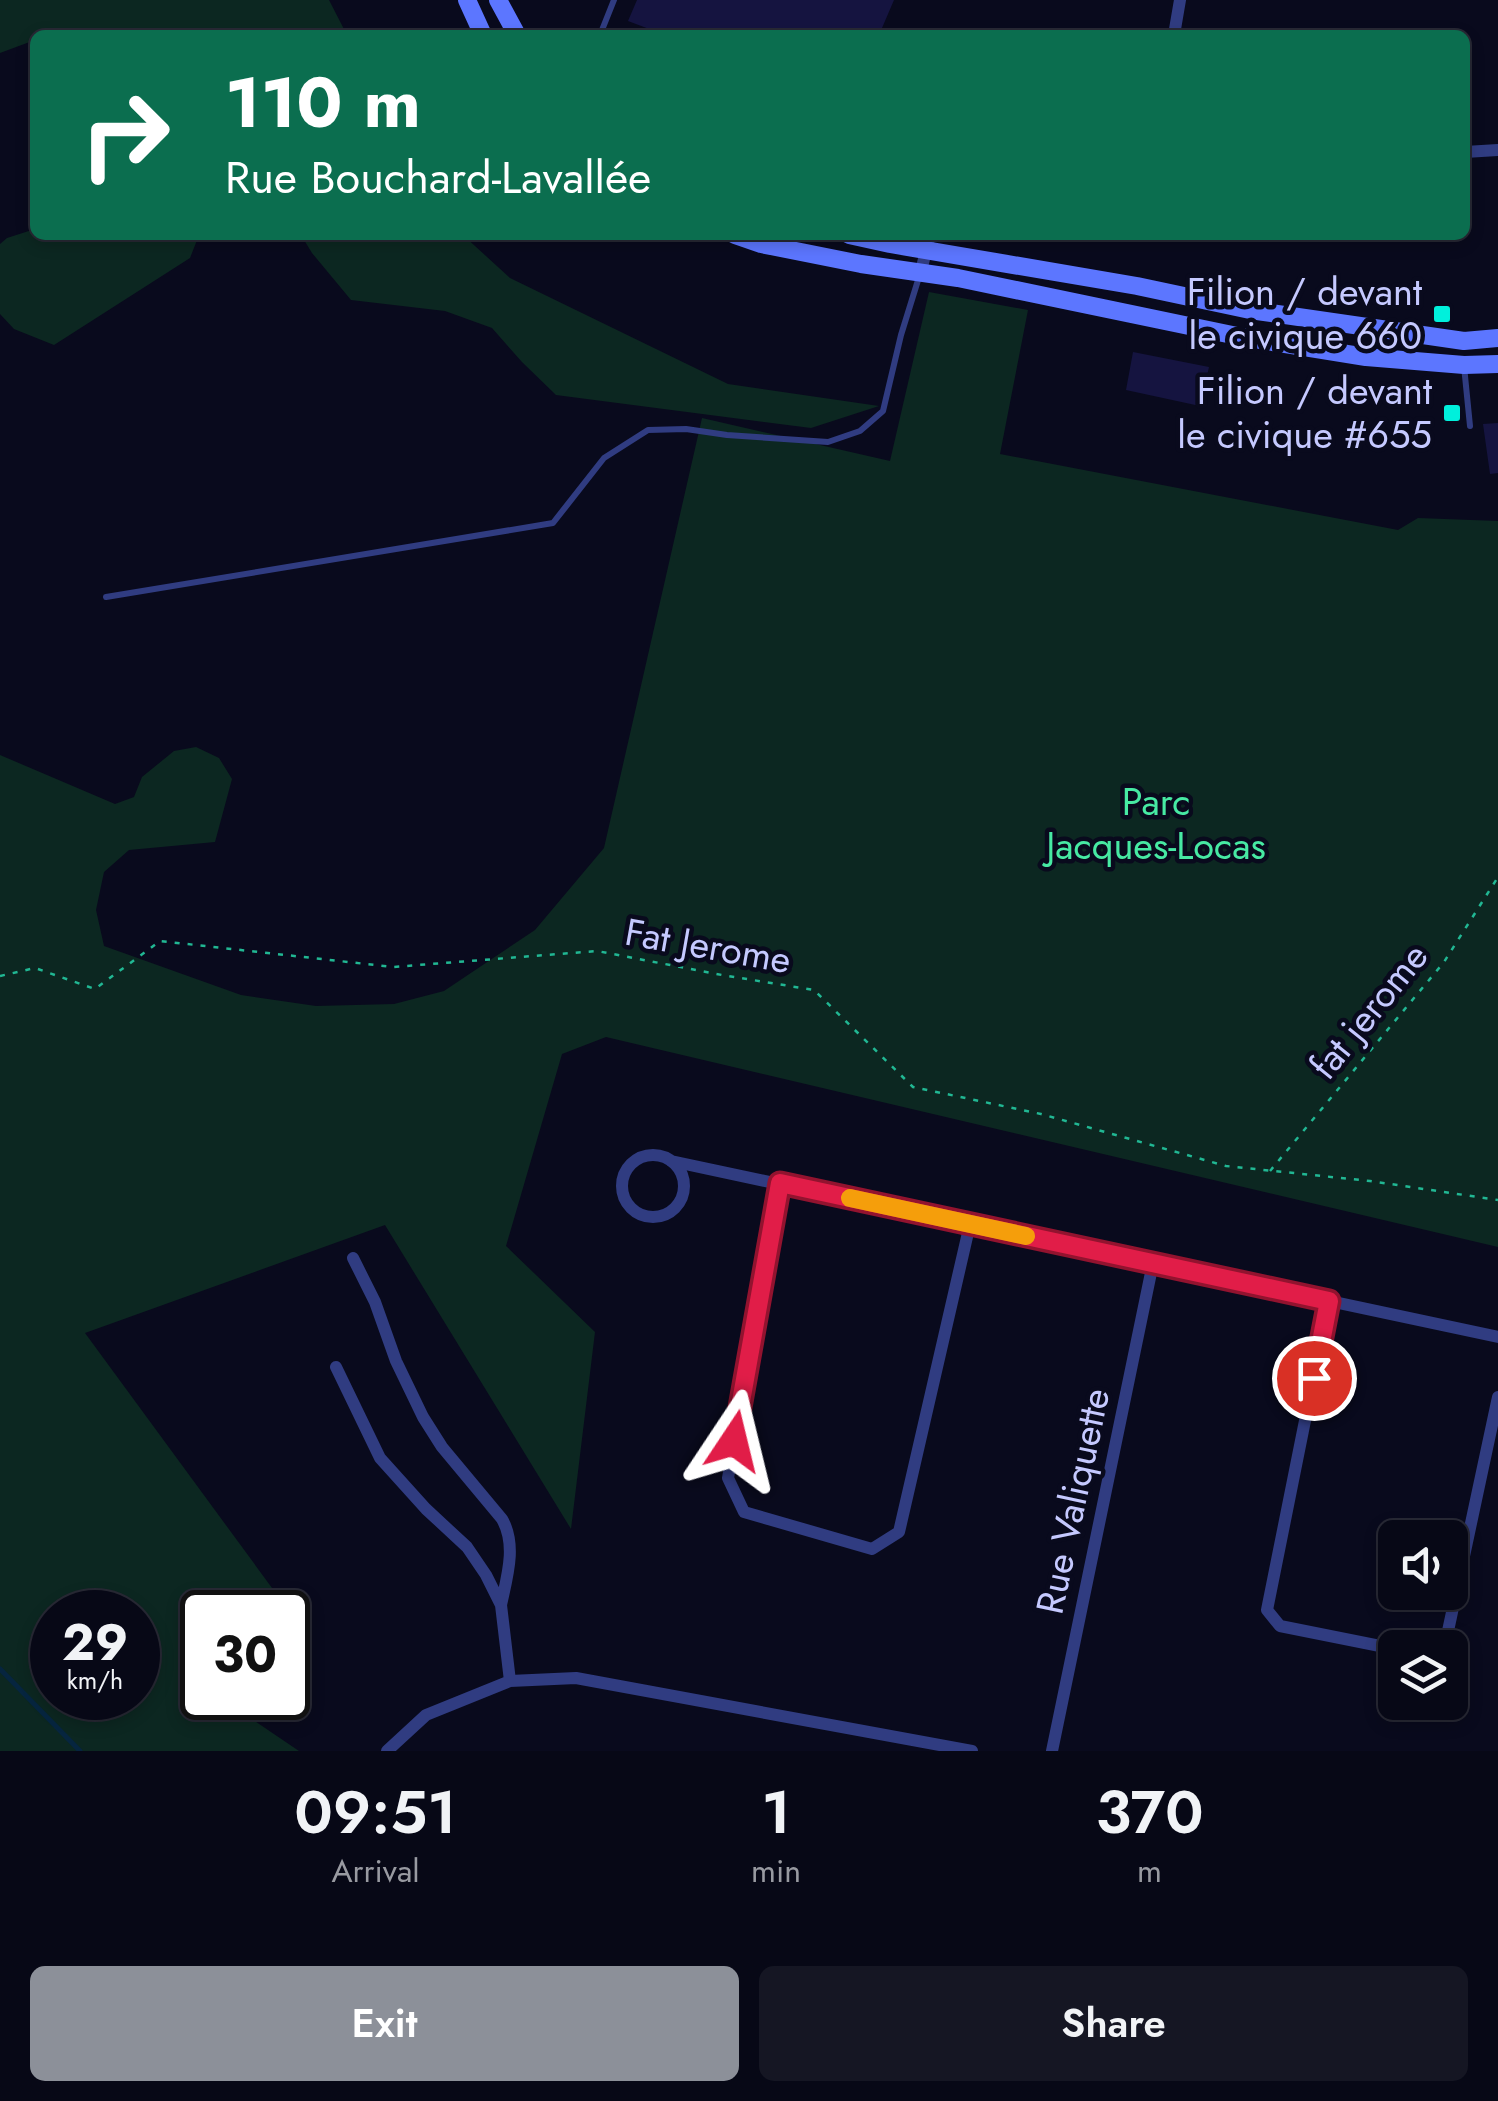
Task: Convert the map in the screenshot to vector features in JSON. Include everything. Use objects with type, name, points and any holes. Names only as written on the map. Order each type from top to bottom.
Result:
[{"type":"street","points":[[467,0],[481,30]]},
{"type":"street","points":[[498,0],[514,30]]},
{"type":"street","points":[[1175,30],[1180,0]]},
{"type":"street","points":[[1470,152],[1498,150]]},
{"type":"street","points":[[749,240],[1242,337],[1366,357],[1498,364]]},
{"type":"street","points":[[921,272],[929,242],[1250,310],[1464,341],[1498,338]]},
{"type":"street","points":[[1464,341],[1464,365]]},
{"type":"street","points":[[671,1160],[683,1178],[681,1198],[675,1208],[656,1216],[636,1212],[628,1205],[622,1187],[627,1168],[652,1155],[1498,1338]]},
{"type":"street","points":[[780,1183],[728,1478],[744,1512],[872,1549],[900,1532],[970,1224]]},
{"type":"street","points":[[352,1258],[424,1417],[442,1447],[509,1531],[501,1606],[510,1681]]},
{"type":"street","name":"Rue Valiquette","points":[[1052,1751],[1152,1263]]},
{"type":"street","points":[[1329,1301],[1267,1610],[1280,1626],[1378,1646]]},
{"type":"street","points":[[336,1367],[380,1458],[467,1548],[486,1574],[501,1606]]},
{"type":"street","points":[[1448,1630],[1498,1397]]},
{"type":"street","points":[[388,1751],[426,1715],[510,1681],[576,1678],[972,1751]]},
{"type":"lane","points":[[602,30],[614,0]]},
{"type":"lane","points":[[106,597],[552,523],[604,458],[648,430],[686,429],[828,442],[860,432],[883,410],[921,272]]},
{"type":"lane","points":[[1464,365],[1470,426]]},
{"type":"path","name":"fat jerome","points":[[1270,1171],[1444,962],[1498,877]]},
{"type":"path","name":"Fat Jerome","points":[[0,976],[34,968],[95,989],[160,941],[393,967],[596,951],[814,990],[913,1087],[1040,1114],[1226,1166],[1498,1200]]},
{"type":"green space","points":[[0,0],[329,0],[344,30],[30,30],[30,42],[0,53]]},
{"type":"green space","points":[[30,231],[30,240],[197,240],[190,258],[54,345],[14,329],[0,314],[0,244]]},
{"type":"green space","points":[[304,240],[468,240],[510,278],[728,384],[879,406],[811,428],[556,395],[492,328],[445,311],[351,300]]},
{"type":"green space","name":"Parc Jacques-Locas","points":[[929,292],[1028,310],[1000,454],[1398,530],[1418,518],[1498,521],[1498,1247],[606,1037],[562,1054],[506,1246],[595,1332],[571,1529],[385,1225],[85,1333],[274,1590],[180,1590],[180,1720],[253,1720],[299,1751],[0,1751],[0,755],[115,804],[134,797],[142,777],[174,751],[196,747],[219,758],[232,779],[215,842],[129,850],[104,872],[96,910],[104,946],[241,995],[316,1006],[394,1004],[444,991],[535,930],[604,848],[702,418],[890,461]]},
{"type":"building","points":[[637,0],[894,0],[881,30],[652,30],[628,21]]},
{"type":"building","points":[[1133,352],[1209,367],[1200,406],[1126,390]]},
{"type":"building","points":[[1498,423],[1498,473],[1490,474],[1483,424]]},
{"type":"waterway","points":[[0,1669],[80,1751]]},
{"type":"slow traffic","points":[[850,1198],[1026,1236]]},
{"type":"place","name":"Filion / devant le civique 660","points":[[1442,314]]},
{"type":"place","name":"Filion / devant le civique #655","points":[[1452,413]]},
{"type":"route","points":[[734,1441],[780,1183],[1329,1301],[1314,1378]]}]
